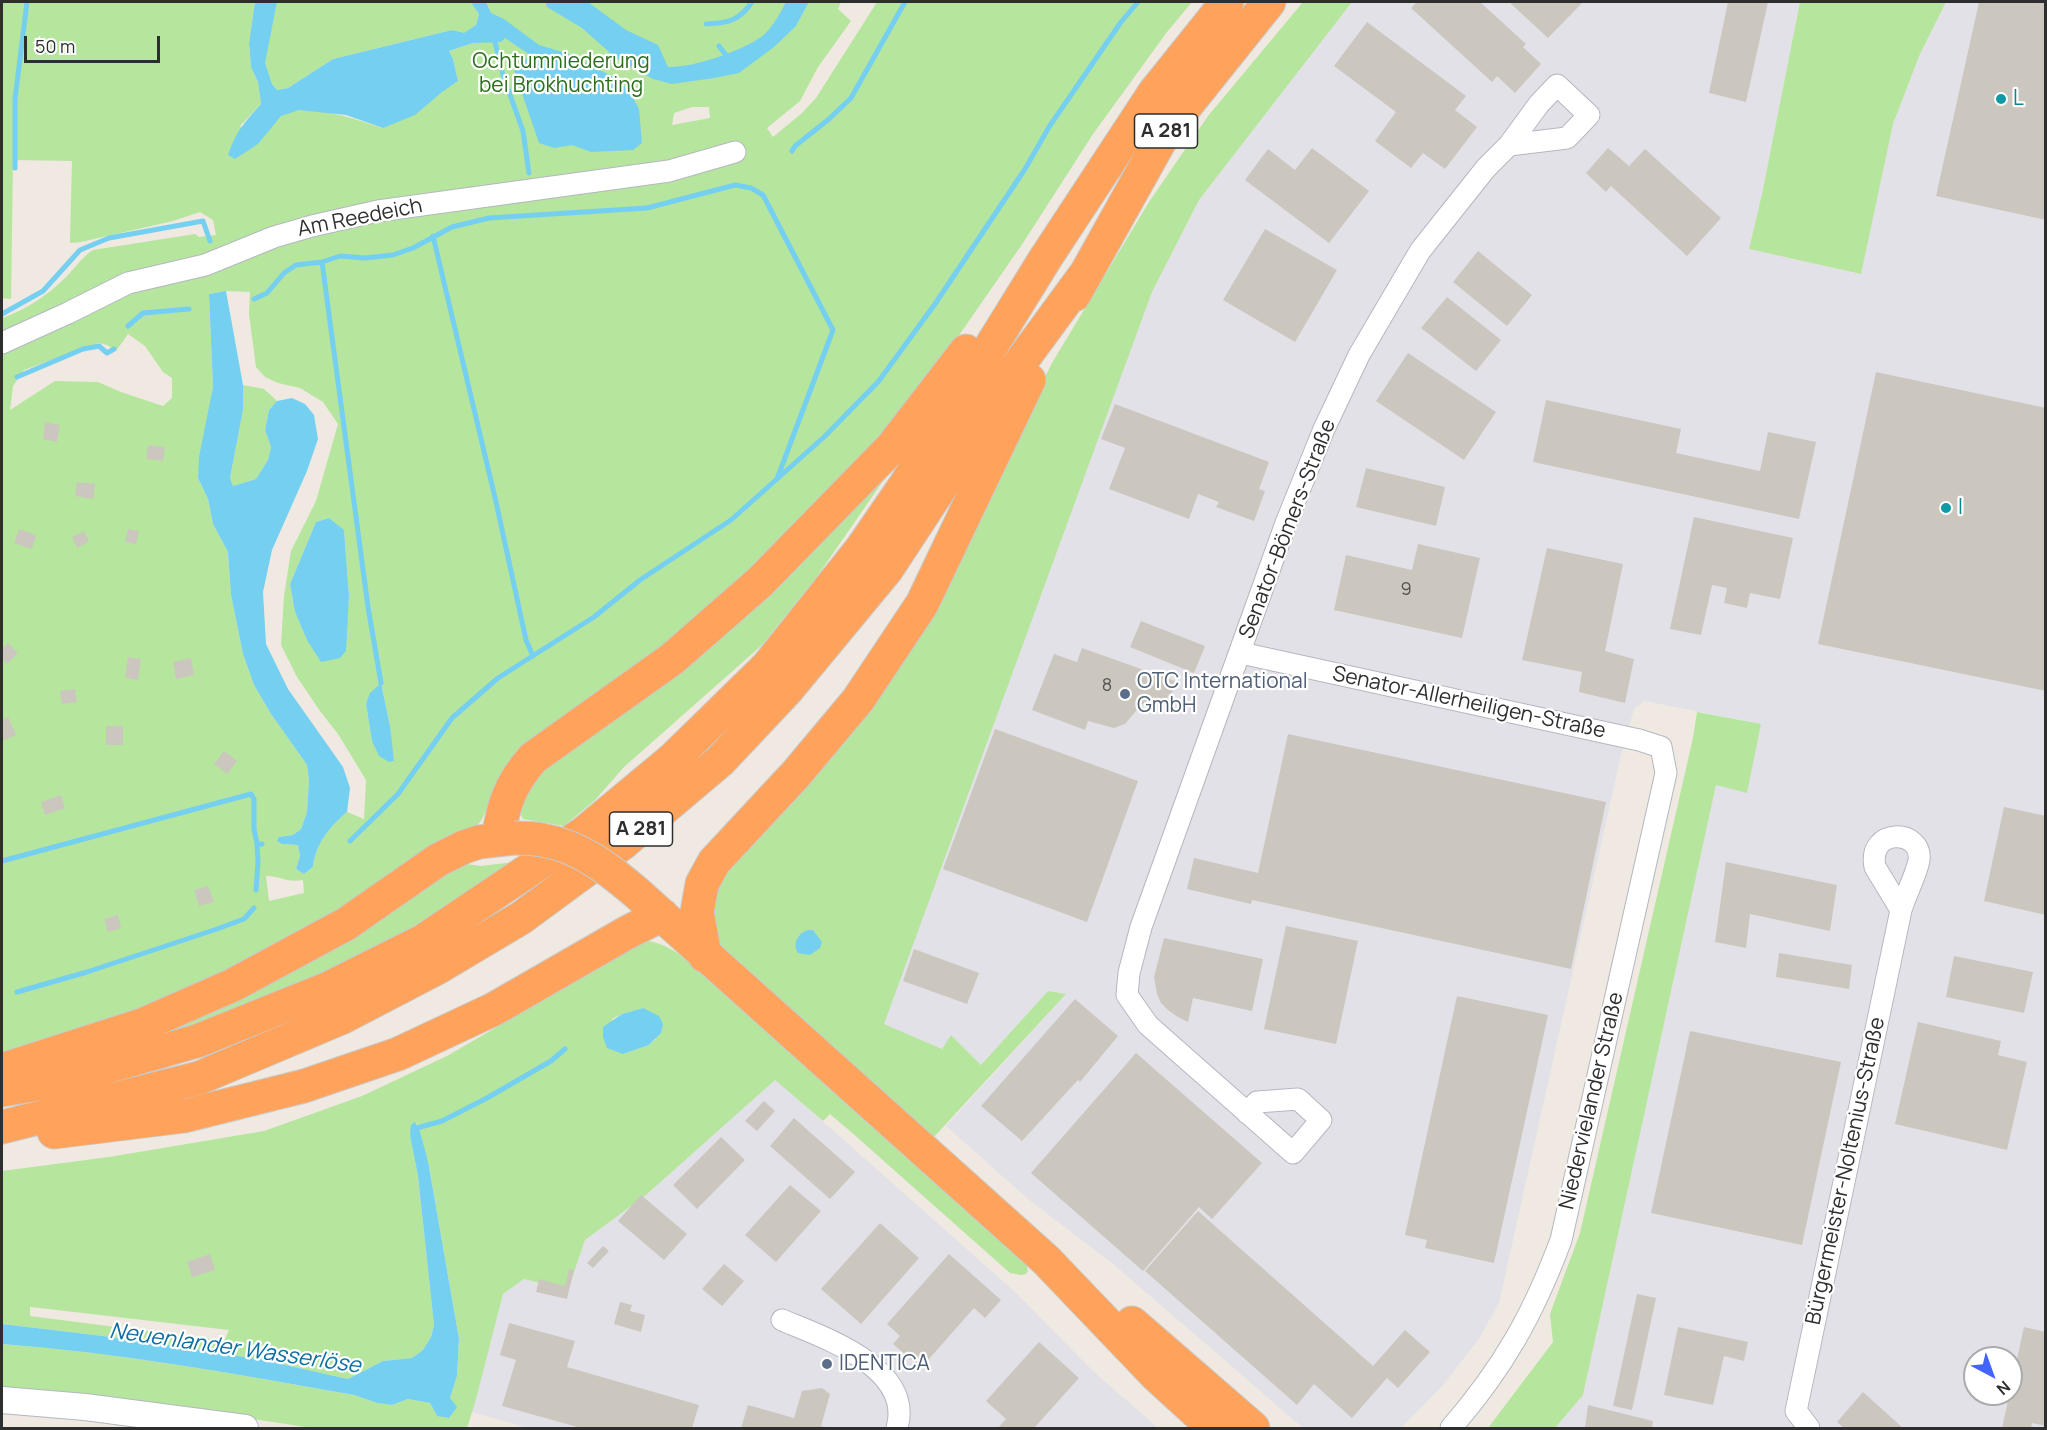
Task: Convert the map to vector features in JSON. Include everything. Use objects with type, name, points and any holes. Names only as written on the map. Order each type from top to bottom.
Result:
[{"type":"highway","name":"A 281","points":[[2,1090],[61,1080],[198,1041],[329,988],[423,941],[584,833],[673,759],[768,666],[862,548],[906,484],[1045,259],[1154,93],[1227,2]]},
{"type":"highway","name":"A 281","points":[[2,1127],[199,1078],[341,1018],[437,968],[521,918],[623,843],[720,760],[786,691],[887,569],[1004,385],[1084,276],[1165,132],[1269,2]]},
{"type":"highway","points":[[506,838],[501,820],[510,790],[520,772],[533,758],[672,659],[760,582],[892,447],[967,350],[1045,259]]},
{"type":"highway","points":[[705,956],[697,912],[702,884],[714,862],[796,774],[858,700],[922,604],[1022,394],[1084,276]]},
{"type":"highway","points":[[2,1070],[142,1026],[234,985],[346,924],[438,860],[464,847],[506,838],[543,840],[570,848],[611,871],[662,915],[1046,1260],[1156,1375],[1214,1428]]},
{"type":"highway","points":[[2,1139],[18,1139],[59,1131],[184,1116],[304,1086],[398,1054],[483,1014],[662,915]]},
{"type":"highway","points":[[1046,1260],[1142,1330],[1253,1428]]},
{"type":"street","name":"Senator-Bömers-Straße","points":[[1247,1113],[1148,1025],[1128,995],[1129,973],[1141,927],[1286,523],[1324,429],[1359,355],[1420,251],[1486,168],[1509,145]]},
{"type":"street","name":"Am Reedeich","points":[[2,343],[128,283],[205,265],[274,237],[312,226],[378,211],[669,171],[735,152]]},
{"type":"street","name":"Senator-Allerheiligen-Straße","points":[[1241,653],[1639,740],[1661,747]]},
{"type":"street","name":"Niedervielander Straße","points":[[1450,1428],[1480,1395],[1523,1328],[1547,1278],[1561,1240],[1666,773],[1661,747]]},
{"type":"street","name":"Bürgermeister-Noltenius-Straße","points":[[1809,1428],[1796,1412],[1900,910]]},
{"type":"street","points":[[782,1320],[846,1347],[882,1375],[898,1397],[900,1417],[897,1428]]},
{"type":"street","points":[[2,1401],[85,1407],[245,1428]]},
{"type":"shaded area","points":[[1352,2],[1800,2],[1749,249],[1860,274],[1893,124],[1920,54],[1946,2],[2045,2],[2045,1428],[1555,1428],[1583,1395],[1716,784],[1747,792],[1760,724],[1645,701],[1634,709],[1621,755],[1499,1303],[1478,1340],[1443,1385],[1401,1428],[1303,1428],[1112,1263],[1028,1199],[946,1126],[1066,994],[1048,991],[981,1065],[951,1035],[942,1049],[883,1024],[1152,292],[1199,200]]},
{"type":"shaded area","points":[[775,1079],[1014,1291],[1093,1371],[1158,1428],[528,1428],[472,1412],[503,1294],[524,1279],[568,1290],[585,1240],[646,1195]]},
{"type":"green space","name":"Ochtumniederung bei Brokhuchting","points":[[2,2],[255,2],[249,43],[251,67],[258,82],[261,104],[240,126],[258,144],[282,115],[292,111],[332,113],[382,128],[458,81],[449,51],[473,43],[489,8],[486,2],[804,2],[796,26],[809,2],[841,2],[838,9],[851,21],[818,67],[800,101],[767,128],[773,137],[816,98],[877,2],[1192,2],[1167,32],[1093,134],[1023,243],[955,341],[854,468],[795,529],[684,629],[642,662],[525,743],[507,765],[481,821],[475,827],[346,908],[180,997],[2,1060],[2,318],[20,311],[44,296],[93,250],[195,234],[199,237],[216,235],[213,220],[200,212],[173,221],[70,243],[72,161],[13,160],[11,299],[2,298]],"holes":[[[692,107],[709,107],[710,118],[672,125],[674,113]],[[226,291],[250,292],[249,314],[256,367],[265,377],[278,383],[300,388],[323,402],[338,424],[316,501],[291,551],[284,596],[281,645],[297,677],[338,734],[366,780],[364,819],[347,812],[341,817],[320,844],[313,867],[304,874],[296,869],[300,856],[298,845],[282,844],[279,837],[293,835],[301,829],[307,812],[309,780],[307,765],[271,714],[254,685],[243,654],[231,595],[228,552],[213,524],[208,499],[198,478],[213,387],[209,294]],[[128,334],[145,346],[163,372],[172,378],[172,398],[163,406],[98,382],[55,381],[10,410],[13,386],[24,370],[98,343],[107,345],[116,351]],[[329,518],[344,531],[349,596],[347,622],[307,640],[295,612],[290,584],[316,522]],[[381,683],[390,726],[372,741],[366,704]],[[266,876],[292,881],[303,880],[304,893],[269,901]]]},
{"type":"green space","points":[[277,2],[473,2],[479,14],[476,25],[464,34],[452,30],[333,59],[288,88],[277,90],[272,84],[264,63]]},
{"type":"green space","points":[[1303,2],[1352,2],[1199,200],[1152,292],[884,1024],[942,1049],[951,1035],[981,1065],[1048,991],[1066,994],[932,1139],[739,969],[715,940],[712,888],[999,468],[1052,363],[1149,202],[1208,116]]},
{"type":"green space","points":[[1800,2],[1946,2],[1920,54],[1893,124],[1861,274],[1749,249]]},
{"type":"green space","points":[[243,385],[264,389],[277,401],[269,410],[265,430],[271,447],[268,460],[256,479],[233,486],[230,478],[243,410]]},
{"type":"green space","points":[[880,477],[883,481],[816,578],[762,645],[624,767],[595,800],[564,826],[523,819],[515,805],[527,780]]},
{"type":"green space","points":[[1697,712],[1761,724],[1747,793],[1716,785],[1583,1395],[1555,1428],[1488,1428],[1553,1342],[1550,1314],[1580,1233]]},
{"type":"green space","points":[[514,862],[435,914],[351,959],[265,998],[176,1031],[175,1024],[451,870],[466,864],[481,866]]},
{"type":"green space","points":[[642,940],[659,944],[675,951],[703,972],[1026,1264],[1028,1271],[1026,1274],[1010,1273],[830,1114],[823,1121],[775,1080],[646,1195],[585,1240],[568,1290],[524,1279],[503,1294],[467,1428],[312,1428],[109,1397],[2,1387],[2,1344],[178,1365],[354,1395],[377,1403],[392,1405],[408,1399],[430,1403],[437,1416],[450,1398],[457,1376],[459,1339],[428,1161],[416,1123],[410,1136],[418,1176],[434,1325],[431,1337],[423,1350],[412,1358],[383,1361],[348,1379],[263,1360],[145,1341],[2,1324],[2,1171],[109,1157],[264,1131],[362,1096],[447,1056],[631,944]],"holes":[[[643,1008],[656,1039],[649,1045],[623,1054],[612,1019]],[[31,1307],[229,1330],[224,1341],[30,1316]]]},
{"type":"water","points":[[255,2],[277,2],[265,63],[272,84],[277,90],[288,88],[333,59],[452,30],[464,33],[476,25],[479,14],[473,2],[486,2],[491,13],[504,19],[539,45],[569,54],[615,78],[629,90],[639,109],[642,143],[633,150],[591,152],[572,145],[554,148],[539,143],[514,70],[530,55],[505,38],[501,42],[473,43],[449,51],[458,81],[415,115],[383,128],[346,115],[299,110],[281,116],[258,144],[235,159],[228,155],[234,139],[261,104],[258,82],[251,67],[249,43]]},
{"type":"water","points":[[545,2],[588,2],[626,30],[658,45],[668,67],[678,67],[702,62],[739,49],[767,32],[786,2],[809,2],[796,26],[774,47],[739,73],[672,84],[653,79],[616,58],[582,28],[547,7]]},
{"type":"water","points":[[226,291],[243,385],[243,410],[230,478],[233,486],[256,479],[268,460],[271,447],[265,430],[269,410],[277,401],[292,398],[305,404],[314,415],[318,439],[307,471],[272,550],[263,592],[266,644],[288,689],[343,767],[350,788],[347,812],[324,837],[314,859],[313,867],[304,874],[296,869],[300,856],[298,845],[282,844],[277,841],[279,837],[293,835],[301,829],[307,812],[309,780],[307,765],[271,714],[254,685],[243,654],[231,595],[228,552],[213,524],[208,499],[198,478],[199,457],[213,387],[209,294]]},
{"type":"water","points":[[329,518],[344,530],[349,596],[346,651],[340,658],[321,662],[307,640],[295,612],[290,584],[316,522]]},
{"type":"water","points":[[381,683],[390,726],[394,761],[389,762],[379,756],[372,741],[366,704],[370,693]]},
{"type":"water","points":[[808,930],[813,930],[822,942],[820,948],[810,955],[798,953],[797,939]]},
{"type":"water","points":[[643,1008],[659,1016],[663,1024],[661,1033],[649,1045],[623,1054],[607,1048],[603,1037],[603,1027],[622,1014]]},
{"type":"water","points":[[415,1122],[428,1161],[459,1339],[457,1376],[450,1398],[457,1407],[449,1418],[437,1416],[430,1403],[408,1399],[392,1405],[377,1403],[354,1395],[178,1365],[2,1344],[2,1324],[145,1341],[263,1360],[348,1379],[383,1361],[412,1358],[423,1350],[431,1337],[434,1325],[418,1176],[410,1136],[411,1125]]},
{"type":"building","points":[[1417,2],[1480,2],[1526,44],[1523,47],[1541,64],[1515,93],[1497,76],[1492,82],[1411,8]]},
{"type":"building","points":[[1509,2],[1583,2],[1548,38]]},
{"type":"building","points":[[1728,2],[1768,2],[1746,102],[1709,93]]},
{"type":"building","name":"L","points":[[1979,2],[2046,2],[2046,220],[1936,196]]},
{"type":"building","points":[[1367,22],[1466,96],[1455,110],[1477,127],[1445,169],[1423,153],[1411,168],[1375,141],[1396,112],[1334,66]]},
{"type":"building","points":[[1312,148],[1369,191],[1329,243],[1245,180],[1268,149],[1295,170]]},
{"type":"building","points":[[1608,148],[1629,166],[1645,149],[1721,218],[1687,256],[1611,186],[1606,192],[1586,173]]},
{"type":"building","points":[[1265,229],[1337,270],[1295,342],[1223,300]]},
{"type":"building","points":[[1478,251],[1532,295],[1507,326],[1453,282]]},
{"type":"building","points":[[1447,297],[1501,340],[1476,371],[1421,328]]},
{"type":"building","points":[[1408,353],[1496,412],[1464,460],[1376,401]]},
{"type":"building","name":"I","points":[[1876,372],[2046,408],[2046,691],[1818,644]]},
{"type":"building","points":[[1546,400],[1681,429],[1676,453],[1760,471],[1768,432],[1816,442],[1799,519],[1533,462]]},
{"type":"building","points":[[1115,404],[1269,462],[1259,489],[1265,491],[1254,521],[1216,507],[1219,502],[1198,494],[1189,519],[1109,489],[1125,448],[1101,439]]},
{"type":"building","points":[[45,422],[60,425],[57,442],[43,439]]},
{"type":"building","points":[[148,445],[165,447],[163,461],[146,459]]},
{"type":"building","points":[[1366,468],[1445,487],[1436,526],[1356,507]]},
{"type":"building","points":[[77,482],[95,484],[93,499],[75,496]]},
{"type":"building","points":[[1694,517],[1793,538],[1780,599],[1750,593],[1747,608],[1724,603],[1727,588],[1712,585],[1701,635],[1670,629]]},
{"type":"building","points":[[19,529],[36,535],[32,549],[14,543]]},
{"type":"building","points":[[128,529],[139,531],[136,544],[125,542]]},
{"type":"building","points":[[84,531],[89,541],[77,548],[72,537]]},
{"type":"building","points":[[1418,544],[1480,558],[1462,638],[1334,610],[1346,555],[1412,570]]},
{"type":"building","points":[[1547,548],[1623,564],[1605,651],[1634,659],[1625,703],[1579,692],[1582,672],[1522,660]]},
{"type":"building","points":[[1141,621],[1205,646],[1194,673],[1130,647]]},
{"type":"building","points":[[8,643],[18,653],[7,664],[2,658],[2,649]]},
{"type":"building","points":[[1082,648],[1175,681],[1173,691],[1166,699],[1157,703],[1147,701],[1125,724],[1114,728],[1088,721],[1085,730],[1032,710],[1054,654],[1077,662]]},
{"type":"building","points":[[128,657],[141,659],[138,680],[125,678]]},
{"type":"building","points":[[191,658],[194,675],[176,679],[173,662]]},
{"type":"building","points":[[75,689],[77,702],[62,704],[60,691]]},
{"type":"building","points":[[8,717],[16,735],[2,741],[2,720]]},
{"type":"building","points":[[106,726],[123,726],[123,745],[106,745]]},
{"type":"building","points":[[995,729],[1138,781],[1087,922],[943,869]]},
{"type":"building","points":[[1288,734],[1606,802],[1571,969],[1252,900],[1251,904],[1187,889],[1194,858],[1258,873]]},
{"type":"building","points":[[224,751],[237,761],[227,774],[214,764]]},
{"type":"building","points":[[61,795],[65,808],[45,815],[41,802]]},
{"type":"building","points":[[2004,807],[2046,816],[2046,915],[1984,901]]},
{"type":"building","points":[[1726,862],[1837,885],[1830,931],[1750,914],[1746,948],[1715,942]]},
{"type":"building","points":[[208,886],[214,902],[199,906],[194,890]]},
{"type":"building","points":[[118,915],[121,928],[108,932],[104,919]]},
{"type":"building","points":[[1286,926],[1358,941],[1336,1044],[1264,1029]]},
{"type":"building","points":[[1164,938],[1263,959],[1252,1011],[1193,998],[1188,1022],[1168,1010],[1161,1003],[1157,994],[1154,977]]},
{"type":"building","points":[[914,949],[979,973],[967,1004],[903,981]]},
{"type":"building","points":[[1779,953],[1852,965],[1849,989],[1776,977]]},
{"type":"building","points":[[1954,956],[2033,972],[2024,1013],[1946,997]]},
{"type":"building","points":[[1457,996],[1548,1015],[1494,1263],[1425,1248],[1427,1240],[1405,1235]]},
{"type":"building","points":[[1075,999],[1118,1036],[1080,1082],[1078,1080],[1022,1141],[981,1106]]},
{"type":"building","points":[[1918,1022],[2001,1041],[1998,1055],[2027,1062],[2007,1150],[1895,1124]]},
{"type":"building","points":[[1690,1031],[1841,1062],[1802,1245],[1651,1213]]},
{"type":"building","points":[[1136,1053],[1262,1163],[1212,1219],[1199,1207],[1143,1271],[1031,1173]]},
{"type":"building","points":[[764,1101],[775,1111],[757,1131],[745,1121]]},
{"type":"building","points":[[794,1118],[855,1172],[830,1199],[770,1146]]},
{"type":"building","points":[[721,1137],[745,1160],[697,1209],[673,1185]]},
{"type":"building","points":[[790,1185],[821,1211],[776,1262],[745,1235]]},
{"type":"building","points":[[641,1195],[687,1234],[664,1260],[618,1221]]},
{"type":"building","points":[[1198,1211],[1373,1366],[1405,1330],[1430,1352],[1398,1388],[1387,1378],[1352,1418],[1314,1384],[1297,1405],[1145,1271]]},
{"type":"building","points":[[880,1223],[919,1258],[861,1324],[821,1289]]},
{"type":"building","points":[[603,1246],[609,1251],[593,1268],[587,1263]]},
{"type":"building","points":[[210,1254],[215,1270],[192,1277],[187,1262]]},
{"type":"building","points":[[949,1254],[1001,1300],[985,1318],[974,1308],[921,1368],[893,1344],[900,1336],[887,1324]]},
{"type":"building","points":[[724,1264],[744,1281],[722,1306],[702,1289]]},
{"type":"building","points":[[569,1269],[574,1270],[567,1299],[536,1292],[539,1279],[565,1286]]},
{"type":"building","points":[[1637,1294],[1656,1298],[1632,1410],[1613,1406]]},
{"type":"building","points":[[620,1302],[632,1305],[630,1311],[645,1315],[641,1332],[614,1324]]},
{"type":"building","points":[[509,1323],[575,1341],[567,1367],[699,1405],[692,1428],[581,1428],[502,1406],[516,1360],[500,1355]]},
{"type":"building","points":[[1678,1327],[1748,1342],[1744,1361],[1724,1356],[1713,1405],[1664,1395]]},
{"type":"building","points":[[2024,1327],[2046,1332],[2046,1426],[2032,1423],[2031,1428],[2002,1428],[2007,1406],[2023,1406],[2023,1346],[2020,1346]]},
{"type":"building","points":[[1039,1342],[1079,1378],[1034,1428],[998,1428],[1006,1419],[986,1401]]},
{"type":"building","points":[[822,1388],[830,1394],[821,1426],[829,1428],[741,1428],[748,1405],[794,1418],[802,1391]]},
{"type":"building","points":[[1863,1392],[1903,1428],[1844,1428],[1837,1422]]},
{"type":"building","points":[[1588,1405],[1653,1421],[1652,1428],[1585,1428]]},
{"type":"waterway","points":[[15,168],[15,99],[27,2]]},
{"type":"waterway","points":[[706,24],[732,20],[752,2]]},
{"type":"waterway","points":[[792,151],[851,98],[905,2]]},
{"type":"waterway","points":[[350,841],[398,794],[452,718],[498,678],[594,617],[640,580],[731,520],[824,437],[878,382],[935,304],[1025,169],[1049,127],[1121,22],[1138,2]]},
{"type":"waterway","points":[[491,39],[495,42],[503,75],[523,131],[529,173]]},
{"type":"waterway","points":[[719,46],[729,59]]},
{"type":"waterway","points":[[254,299],[267,293],[284,273],[296,265],[322,262],[340,256],[365,258],[393,255],[413,248],[452,227],[489,218],[647,208],[735,185],[751,188],[763,195],[833,330],[777,479]]},
{"type":"waterway","points":[[2,314],[43,291],[80,250],[109,238],[203,221],[210,241]]},
{"type":"waterway","points":[[433,236],[526,640],[533,656]]},
{"type":"waterway","points":[[322,262],[368,607],[381,683]]},
{"type":"waterway","points":[[128,326],[143,313],[189,309]]},
{"type":"waterway","points":[[17,377],[83,349],[99,346],[107,353],[114,349]]},
{"type":"waterway","points":[[2,861],[251,794],[254,799],[254,829],[257,844],[262,844]]},
{"type":"waterway","points":[[256,890],[257,844]]},
{"type":"waterway","points":[[17,992],[87,972],[217,929],[244,919],[254,908]]},
{"type":"waterway","points":[[414,1131],[413,1129],[442,1121],[487,1098],[551,1061],[565,1049]]},
{"type":"place","name":"L","points":[[2001,99]]},
{"type":"place","name":"I","points":[[1946,508]]},
{"type":"place","name":"OTC International GmbH","points":[[1125,694]]},
{"type":"place","name":"IDENTICA","points":[[827,1364]]},
{"type":"water label","name":"Neuenlander Wasserlöse","points":[[235,1349]]}]
